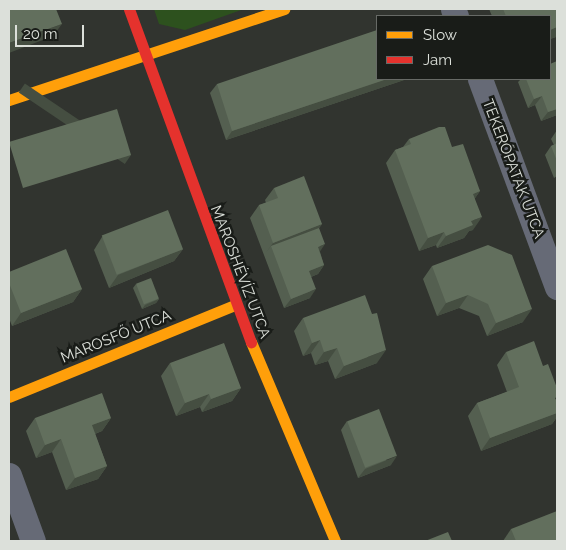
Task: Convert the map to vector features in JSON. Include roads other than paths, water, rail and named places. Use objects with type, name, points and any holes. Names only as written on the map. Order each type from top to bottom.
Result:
[{"type":"street","name":"MAROSHÉVÍZ UTCA","points":[[129,9],[235,305],[334,541]]},
{"type":"street","points":[[9,100],[284,9]]},
{"type":"street","name":"TEKERŐPATAK UTCA","points":[[480,80],[557,287]]},
{"type":"street","name":"MAROSFŐ UTCA","points":[[9,397],[235,305]]},
{"type":"street","points":[[9,475],[33,541]]}]
